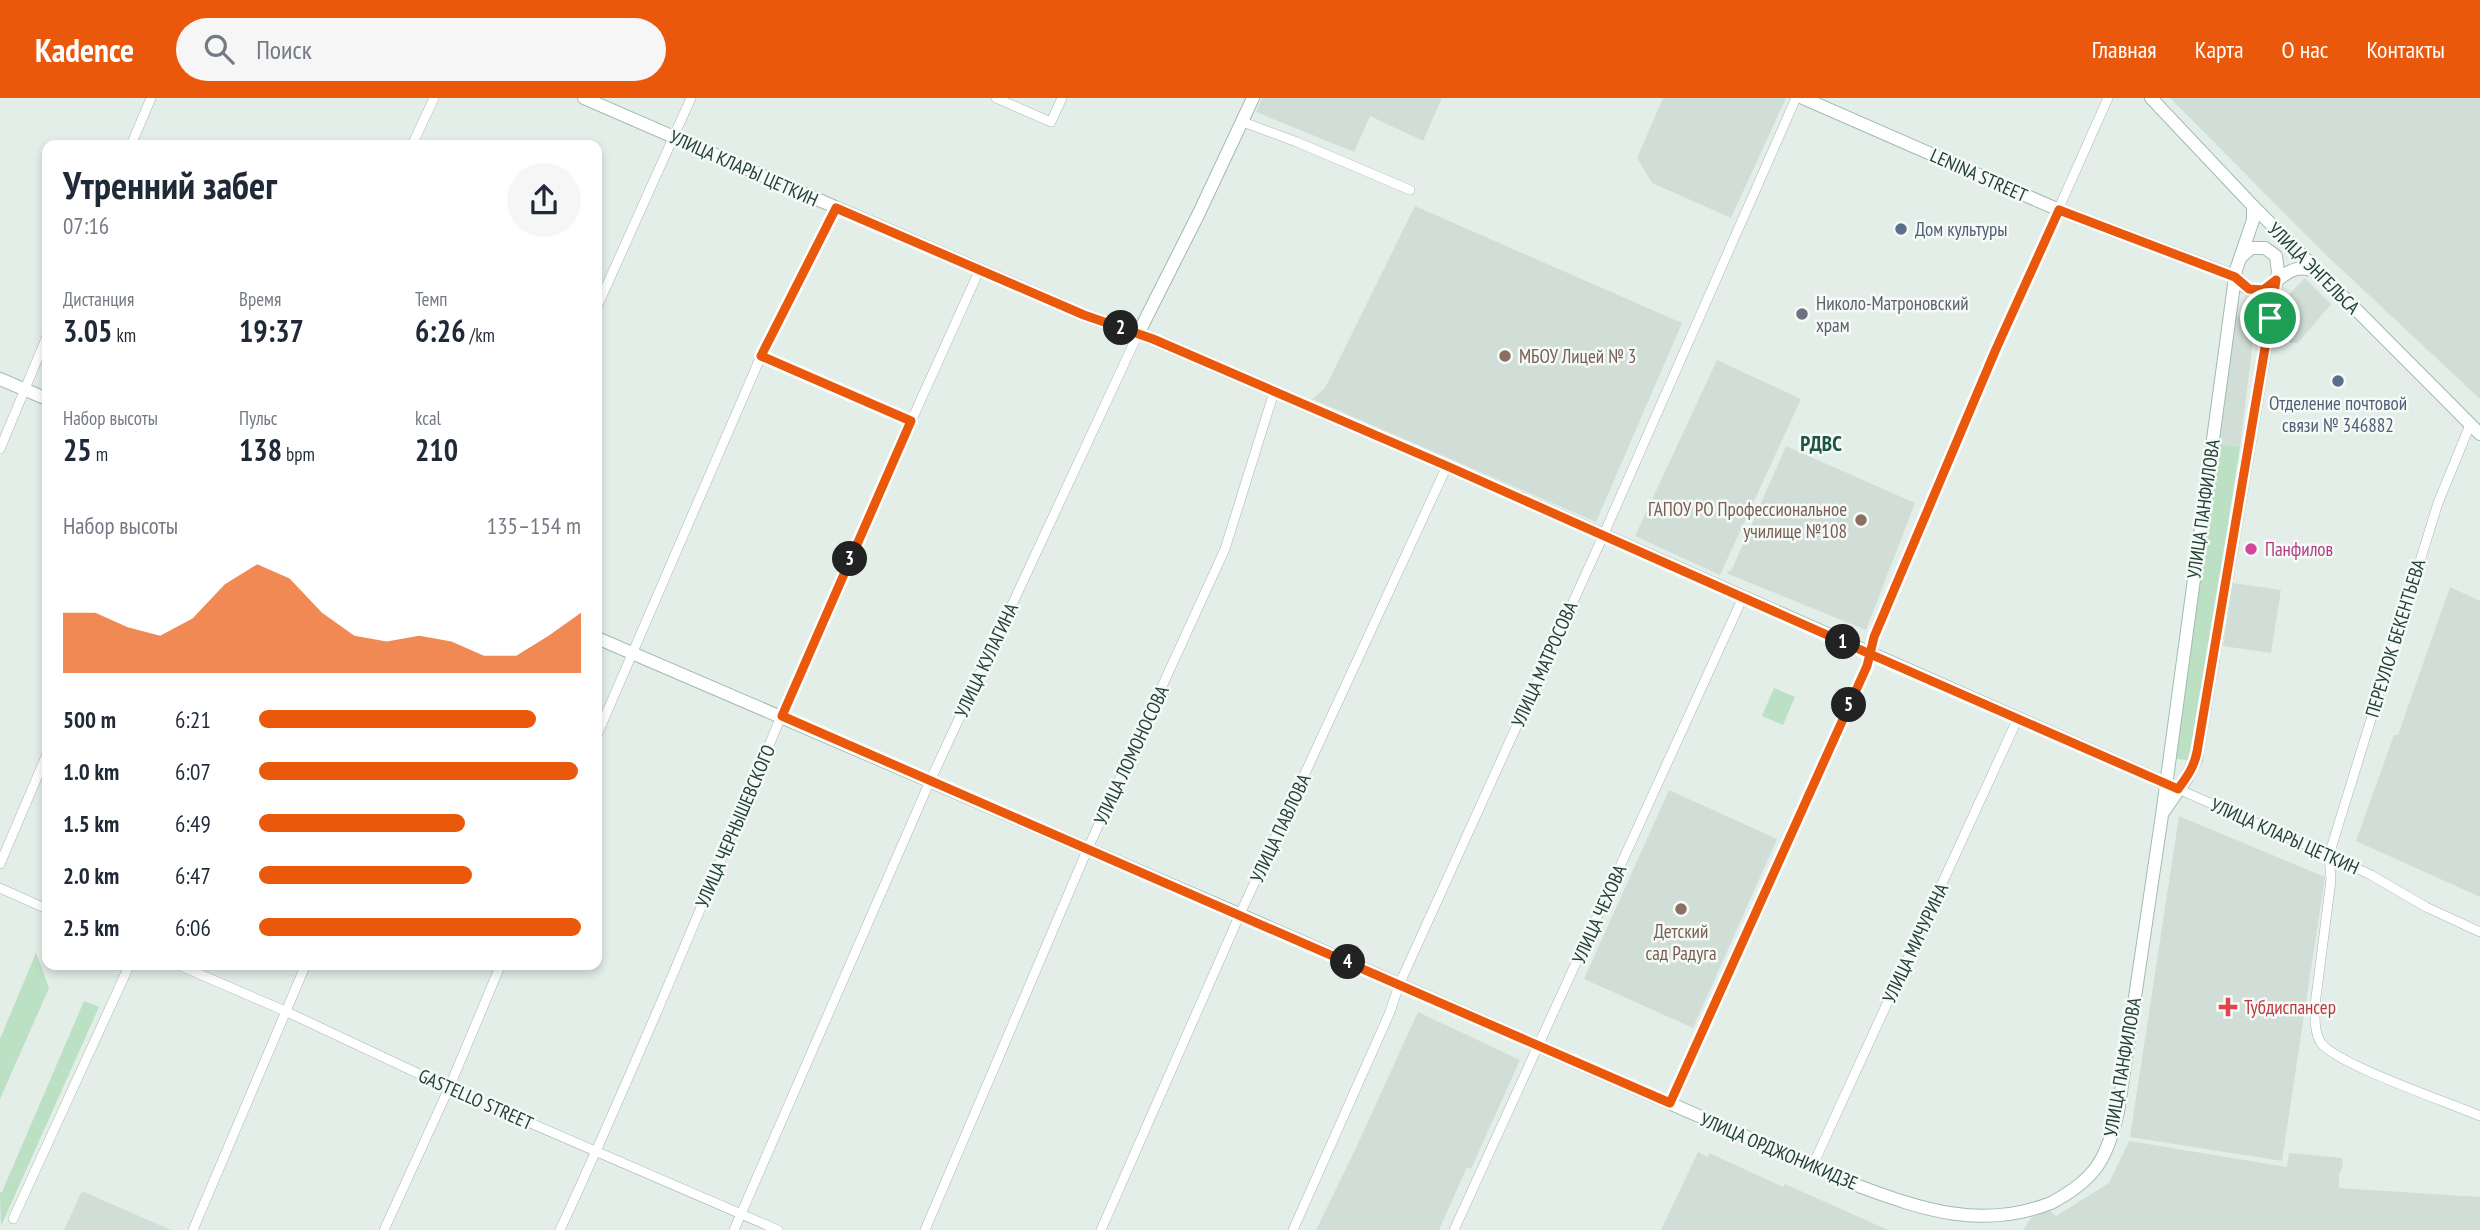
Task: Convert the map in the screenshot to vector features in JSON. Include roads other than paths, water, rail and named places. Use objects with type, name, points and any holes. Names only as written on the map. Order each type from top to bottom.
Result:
[{"type":"street","points":[[133,140],[152,98]]},
{"type":"street","points":[[414,140],[434,98]]},
{"type":"street","name":"УЛИЦА КЛАРЫ ЦЕТКИН","points":[[584,98],[980,270],[1138,334],[1447,466],[2329,855],[2371,875],[2426,907],[2480,932]]},
{"type":"street","points":[[602,296],[691,98]]},
{"type":"street","points":[[996,98],[1051,122],[1062,98]]},
{"type":"street","name":"УЛИЦА КУЛАГИНА","points":[[734,1230],[930,781],[1138,334],[1253,98]]},
{"type":"street","name":"УЛИЦА МАТРОСОВА","points":[[1293,1230],[1390,1012],[1398,985],[1603,536],[1797,98]]},
{"type":"street","name":"LENINA STREET","points":[[1803,98],[2059,210],[2235,277]]},
{"type":"street","points":[[1670,1103],[1867,666],[1874,637],[1996,349],[2108,98]]},
{"type":"street","name":"УЛИЦА ЭНГЕЛЬСА","points":[[2151,98],[2253,206],[2475,430]]},
{"type":"street","points":[[1243,122],[1410,190]]},
{"type":"street","name":"УЛИЦА ПАНФИЛОВА","points":[[2106,1152],[2118,1112],[2162,815],[2235,277],[2253,220],[2253,206]]},
{"type":"street","points":[[602,723],[761,356],[836,208]]},
{"type":"street","name":"УЛИЦА ПАНФИЛОВА","points":[[2162,815],[2196,759],[2277,276],[2284,256],[2284,237]]},
{"type":"street","points":[[2239,260],[2250,248],[2265,248],[2277,257],[2277,276]]},
{"type":"street","points":[[2235,277],[2242,285],[2256,291],[2263,290],[2277,276],[2298,269],[2322,275]]},
{"type":"street","name":"УЛИЦА ЧЕРНЫШЕВСКОГО","points":[[560,1230],[597,1152],[911,421],[980,270]]},
{"type":"street","points":[[0,449],[42,348]]},
{"type":"street","points":[[761,356],[911,421]]},
{"type":"street","points":[[0,379],[42,398]]},
{"type":"street","name":"УЛИЦА ЛОМОНОСОВА","points":[[925,1230],[1088,848],[1225,549],[1274,392]]},
{"type":"street","name":"ПЕРЕУЛОК БЕКЕНТЬЕВА","points":[[2475,430],[2434,516],[2329,855],[2332,880],[2315,1005],[2315,1026],[2319,1041],[2347,1060],[2480,1116]]},
{"type":"street","name":"УЛИЦА ПАВЛОВА","points":[[1101,1230],[1240,914],[1447,466]]},
{"type":"street","name":"УЛИЦА ЧЕХОВА","points":[[1454,1230],[1743,597]]},
{"type":"street","name":"УЛИЦА ОРДЖОНИКИДЗЕ","points":[[602,640],[1240,914],[1812,1167],[1938,1215],[1990,1221],[2026,1214],[2070,1193],[2085,1182],[2106,1152]]},
{"type":"street","name":"УЛИЦА МИЧУРИНА","points":[[1812,1167],[2018,718]]},
{"type":"street","points":[[0,864],[42,766]]},
{"type":"street","points":[[0,888],[42,907]]},
{"type":"street","points":[[13,1219],[127,970]]},
{"type":"street","name":"GASTELLO STREET","points":[[190,970],[449,1088],[778,1230]]},
{"type":"street","points":[[193,1230],[303,970]]},
{"type":"street","points":[[384,1230],[449,1088],[498,970]]},
{"type":"place","name":"Дом культуры","points":[[1901,229]]},
{"type":"place","name":"Николо-Матроновский храм","points":[[1802,314]]},
{"type":"place","name":"МБОУ Лицей № 3","points":[[1505,356]]},
{"type":"place","name":"Отделение почтовой связи № 346882","points":[[2338,381]]},
{"type":"place","name":"ГАПОУ РО Профессиональное училище №108","points":[[1861,520]]},
{"type":"place","name":"Панфилов","points":[[2251,549]]},
{"type":"place","name":"Детский сад Радуга","points":[[1681,909]]},
{"type":"place","name":"Тубдиспансер","points":[[2228,1007]]},
{"type":"district","name":"РДВС","points":[[1821,444]]}]
